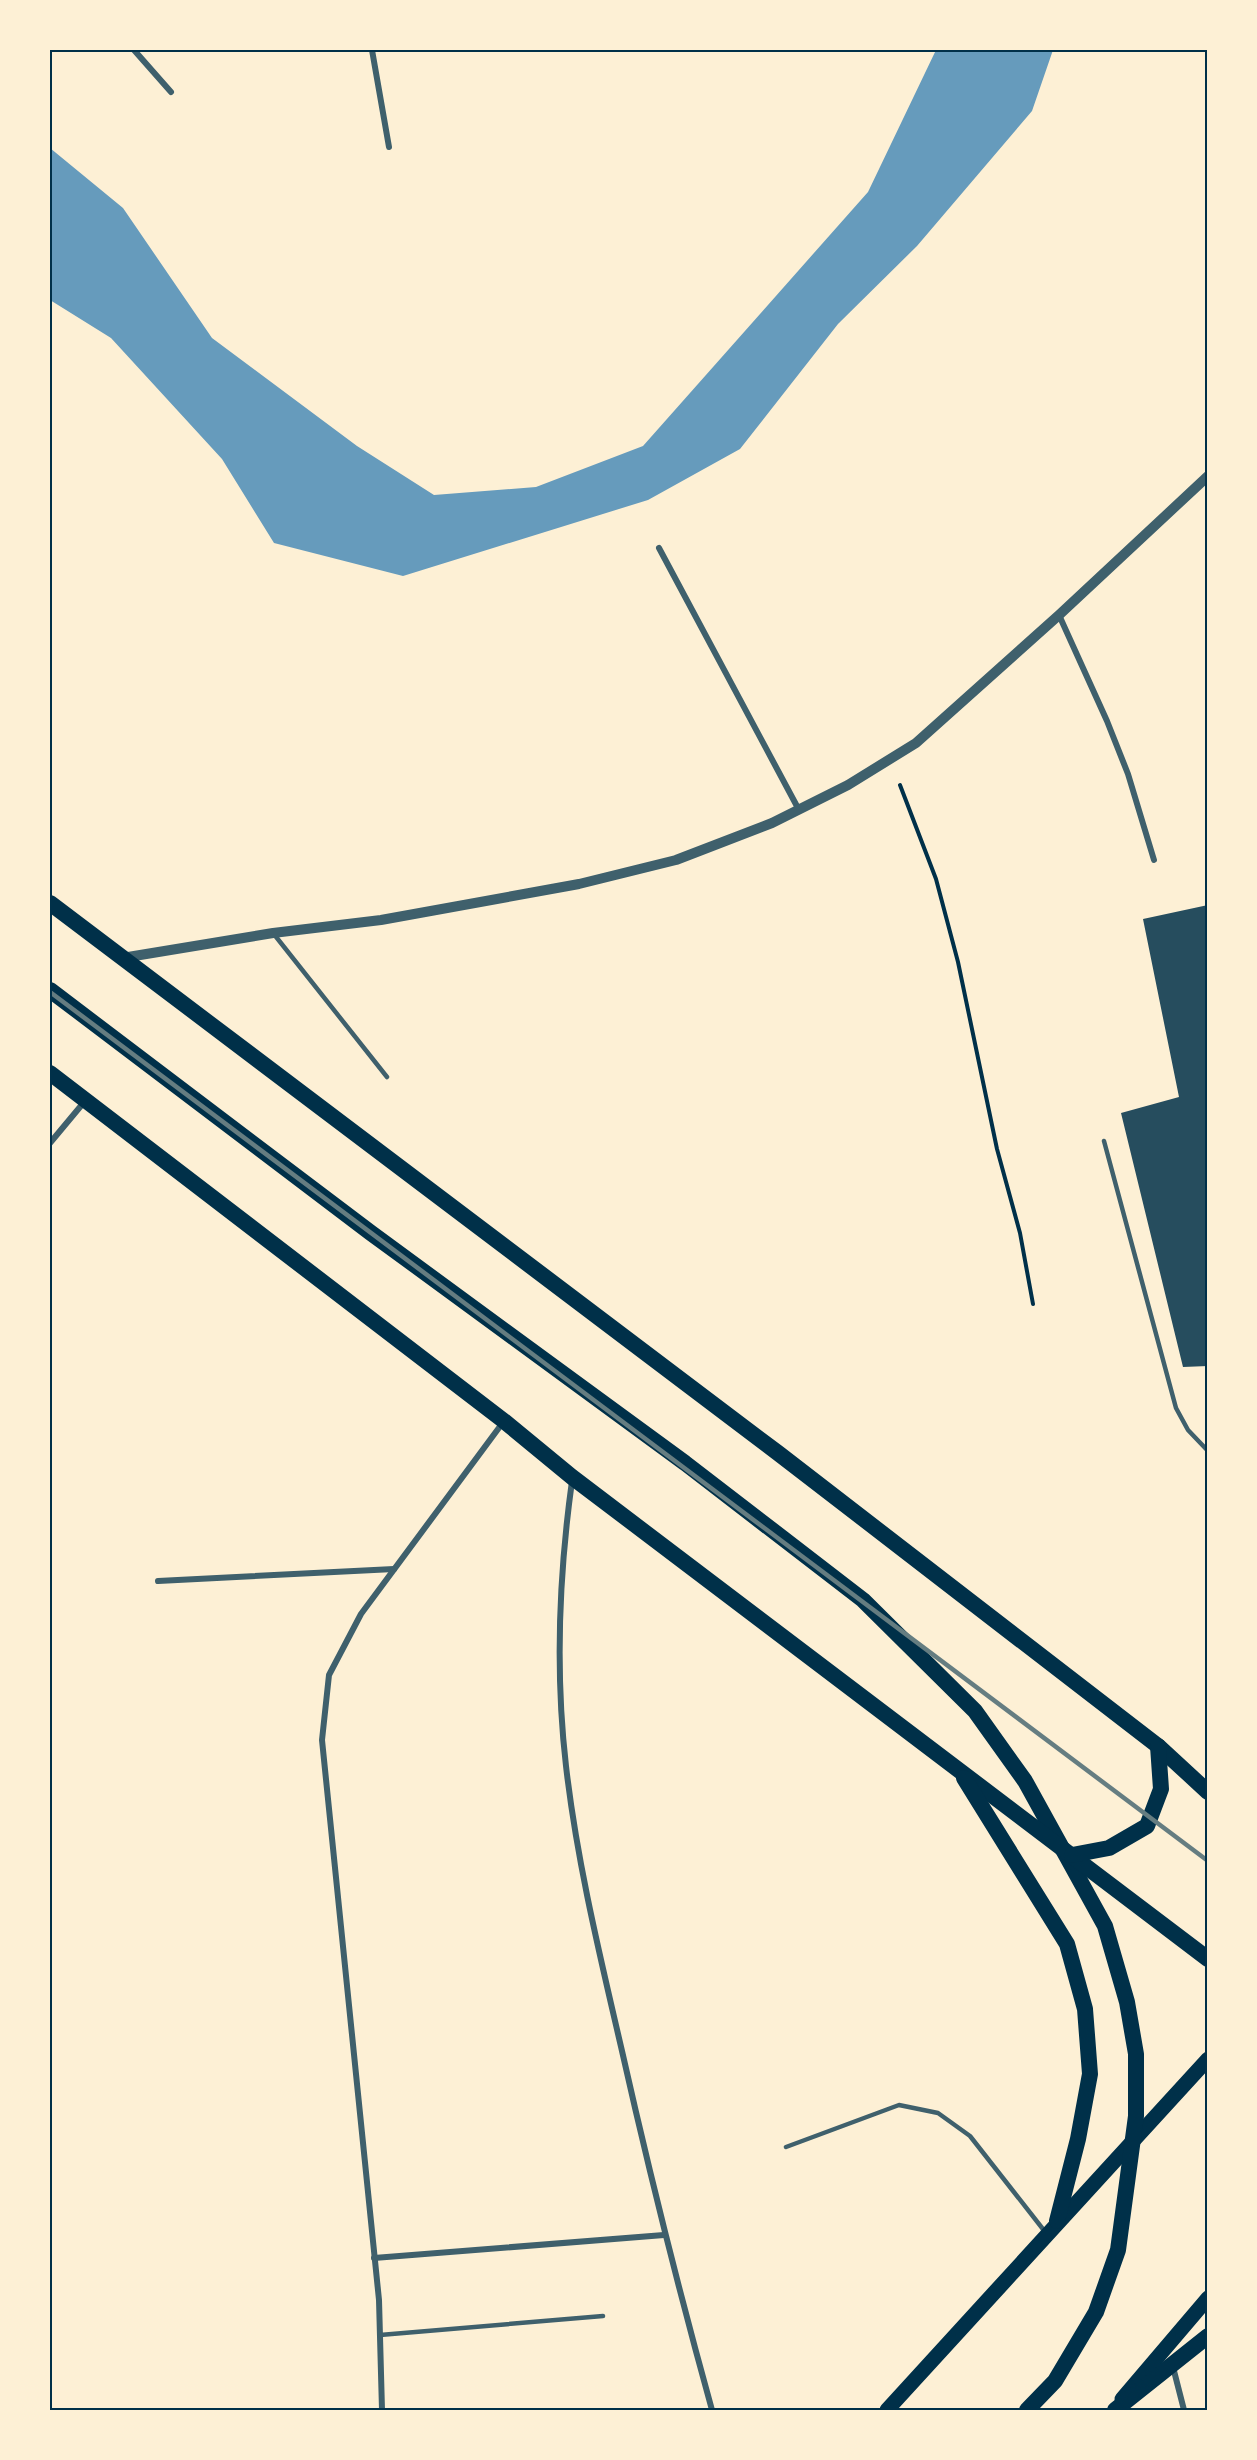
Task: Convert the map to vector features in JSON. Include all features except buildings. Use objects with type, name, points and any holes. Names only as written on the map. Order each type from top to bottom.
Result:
[{"type":"highway","points":[[50,903],[778,1453],[1158,1746],[1208,1792]]},
{"type":"highway","points":[[50,990],[371,1233],[685,1463],[863,1600],[975,1712],[1025,1781],[1105,1926],[1127,2002],[1136,2054],[1136,2116],[1118,2250],[1096,2312],[1054,2381],[1027,2410]]},
{"type":"highway","points":[[50,1073],[504,1421],[572,1478],[1208,1959]]},
{"type":"highway","points":[[1072,1855],[1109,1848],[1147,1826],[1161,1789],[1158,1746]]},
{"type":"highway","points":[[959,1769],[1067,1944],[1085,2009],[1090,2074],[1078,2139],[1052,2227]]},
{"type":"highway","points":[[1113,2410],[1208,2336]]},
{"type":"main road","points":[[887,2410],[1208,2059]]},
{"type":"main road","points":[[1113,2410],[1208,2298]]},
{"type":"street","points":[[134,50],[171,92]]},
{"type":"street","points":[[372,50],[389,147]]},
{"type":"street","points":[[122,958],[273,933],[381,920],[579,884],[676,860],[772,823],[916,743],[1059,615],[1208,476]]},
{"type":"street","points":[[660,548],[799,810]]},
{"type":"street","points":[[1059,615],[1128,774],[1154,860]]},
{"type":"street","points":[[50,1143],[85,1100]]},
{"type":"street","points":[[382,2410],[380,2335],[374,2258],[322,1740],[329,1676],[362,1614],[504,1421]]},
{"type":"street","points":[[572,1478],[563,1546],[559,1663],[565,1765],[583,1884],[664,2235],[712,2410]]},
{"type":"street","points":[[158,1581],[394,1569]]},
{"type":"street","points":[[374,2258],[664,2235]]},
{"type":"street","points":[[1173,2364],[1184,2410]]},
{"type":"lane","points":[[273,933],[387,1077]]},
{"type":"lane","points":[[1104,1141],[1176,1408],[1188,1430],[1208,1451]]},
{"type":"lane","points":[[786,2147],[899,2105],[938,2113],[970,2136],[1052,2227]]},
{"type":"lane","points":[[380,2335],[603,2316]]},
{"type":"path","points":[[890,759],[936,879],[958,962],[997,1149],[1020,1233],[1033,1304]]},
{"type":"water","points":[[936,50],[1053,50],[1032,111],[917,246],[838,324],[740,449],[648,500],[403,576],[274,543],[222,459],[111,338],[50,300],[50,148],[123,208],[212,338],[357,446],[434,495],[536,487],[643,446],[868,192]]},
{"type":"railway","points":[[50,992],[1208,1861]]}]
